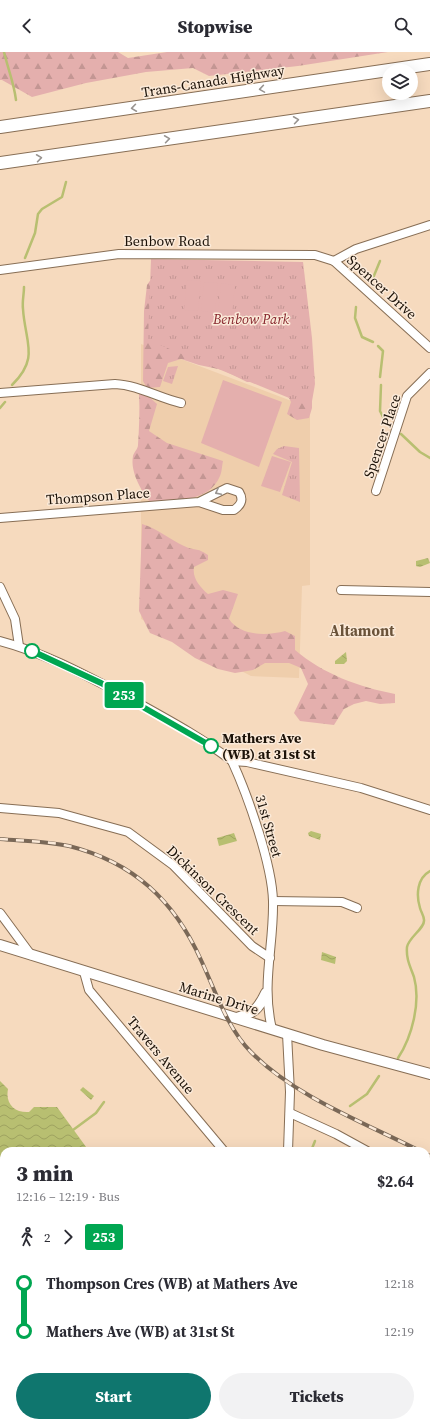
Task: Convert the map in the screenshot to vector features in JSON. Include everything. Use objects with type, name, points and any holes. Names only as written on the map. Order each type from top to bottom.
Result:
[{"type":"highway","points":[[342,76],[430,58]]},
{"type":"highway","name":"Trans-Canada Highway","points":[[0,127],[430,64]]},
{"type":"highway","points":[[0,164],[430,101]]},
{"type":"main road","name":"Marine Drive","points":[[0,945],[287,1034],[430,1074]]},
{"type":"main road","points":[[237,1018],[256,1010],[260,1006],[266,993]]},
{"type":"street","points":[[334,261],[356,249],[430,225]]},
{"type":"street","name":"Benbow Road","points":[[0,270],[119,254],[315,255],[334,261]]},
{"type":"street","name":"Spencer Drive","points":[[334,261],[430,348]]},
{"type":"street","name":"Spencer Place","points":[[376,491],[407,396],[430,373]]},
{"type":"street","points":[[0,393],[115,384],[128,386],[164,399],[181,403]]},
{"type":"street","name":"Thompson Place","points":[[0,518],[199,502],[229,510],[238,507],[242,500],[239,492],[227,488],[199,502]]},
{"type":"street","points":[[0,587],[15,619],[19,646]]},
{"type":"street","points":[[341,590],[430,592]]},
{"type":"street","points":[[0,641],[19,646],[101,683],[154,712],[232,761],[247,762],[361,788],[430,810]]},
{"type":"street","name":"31st Street","points":[[232,761],[242,782],[265,857],[273,901],[270,958],[266,993],[272,1029]]},
{"type":"street","name":"Dickinson Crescent","points":[[0,808],[59,813],[128,832],[173,865],[252,946],[270,958]]},
{"type":"street","points":[[273,901],[342,902],[357,908]]},
{"type":"street","points":[[0,913],[31,955]]},
{"type":"street","name":"Travers Avenue","points":[[84,972],[89,990],[221,1147]]},
{"type":"street","points":[[287,1034],[290,1113],[288,1147]]},
{"type":"street","points":[[290,1113],[336,1134],[360,1147]]},
{"type":"shaded area","points":[[141,344],[310,408],[310,585],[302,586],[299,678],[251,676],[141,619]]},
{"type":"green space","points":[[0,52],[118,52],[128,58],[167,52],[388,52],[298,66],[209,76],[193,68],[146,72],[86,83],[32,97],[0,80]]},
{"type":"green space","name":"Benbow Park","points":[[151,259],[303,262],[312,338],[315,384],[311,407],[148,340]]},
{"type":"green space","points":[[154,275],[312,387],[312,408],[309,418],[297,420],[287,414],[291,402],[283,386],[260,382],[247,382],[223,370],[199,365],[181,359],[168,363],[160,387],[147,388],[143,381],[144,311],[147,285]]},
{"type":"green space","points":[[187,280],[201,281],[198,311],[184,310]]},
{"type":"green space","points":[[204,282],[218,283],[215,313],[201,311]]},
{"type":"green space","points":[[221,283],[235,285],[232,315],[218,313]]},
{"type":"green space","points":[[178,366],[172,384],[163,381],[168,367]]},
{"type":"green space","points":[[223,380],[282,402],[259,467],[201,443]]},
{"type":"green space","points":[[139,394],[148,396],[157,404],[149,431],[167,443],[223,461],[220,476],[215,485],[208,491],[199,496],[180,500],[150,502],[137,480],[132,462],[138,445]]},
{"type":"green space","points":[[284,446],[299,448],[300,502],[282,495],[292,462],[273,454],[277,449]]},
{"type":"green space","points":[[272,456],[291,462],[280,492],[261,486]]},
{"type":"green space","points":[[142,524],[184,546],[201,551],[208,555],[208,560],[194,567],[195,579],[208,594],[223,590],[238,594],[229,619],[234,625],[247,632],[262,634],[285,631],[295,636],[295,650],[317,666],[329,673],[368,688],[395,694],[395,703],[380,704],[366,701],[354,704],[344,709],[334,725],[300,721],[294,713],[308,684],[301,668],[289,663],[265,663],[253,670],[235,673],[218,669],[195,658],[172,642],[150,633],[139,611]]},
{"type":"water","points":[[428,558],[430,563],[420,567],[416,566],[416,561]]},
{"type":"water","points":[[346,652],[347,661],[344,664],[335,664],[335,661]]},
{"type":"water","points":[[311,831],[321,834],[320,840],[309,836],[308,833]]},
{"type":"water","points":[[234,833],[237,841],[219,846],[217,838]]},
{"type":"water","points":[[322,952],[336,957],[335,964],[321,960]]},
{"type":"water","points":[[0,1081],[8,1089],[7,1094],[10,1103],[19,1111],[29,1112],[34,1107],[57,1107],[86,1147],[0,1147]]},
{"type":"water","points":[[83,1087],[94,1096],[91,1100],[80,1090]]},
{"type":"waterway","points":[[4,52],[16,100]]},
{"type":"waterway","points":[[25,258],[35,233],[38,214],[42,209],[62,197],[66,182]]},
{"type":"waterway","points":[[373,278],[380,261]]},
{"type":"waterway","points":[[12,385],[21,375],[28,358],[29,349],[23,306],[24,287]]},
{"type":"waterway","points":[[356,307],[355,318],[362,337],[373,342]]},
{"type":"waterway","points":[[378,346],[383,351],[380,377]]},
{"type":"waterway","points":[[381,385],[380,411],[384,419]]},
{"type":"waterway","points":[[0,408],[5,402]]},
{"type":"waterway","points":[[401,434],[420,452],[430,458]]},
{"type":"waterway","points":[[398,1058],[411,1030],[416,1008],[416,987],[408,959],[407,947],[408,943],[424,923],[424,917],[420,910],[418,892],[422,878],[430,871]]},
{"type":"waterway","points":[[350,1106],[367,1094],[379,1076]]},
{"type":"waterway","points":[[73,1130],[96,1113],[104,1102]]},
{"type":"waterway","points":[[313,1147],[315,1141]]},
{"type":"railway","points":[[0,839],[44,842],[69,846],[92,853],[113,862],[132,873],[149,886],[178,919],[201,960],[228,1020],[235,1032],[251,1052],[268,1068],[309,1095],[331,1108],[412,1147]]},
{"type":"bus line","name":"253","points":[[32,651],[101,683],[211,746]]},
{"type":"place","name":"Mathers Ave (WB) at 31st St","points":[[211,746]]},
{"type":"district","name":"Altamont","points":[[362,630]]}]
